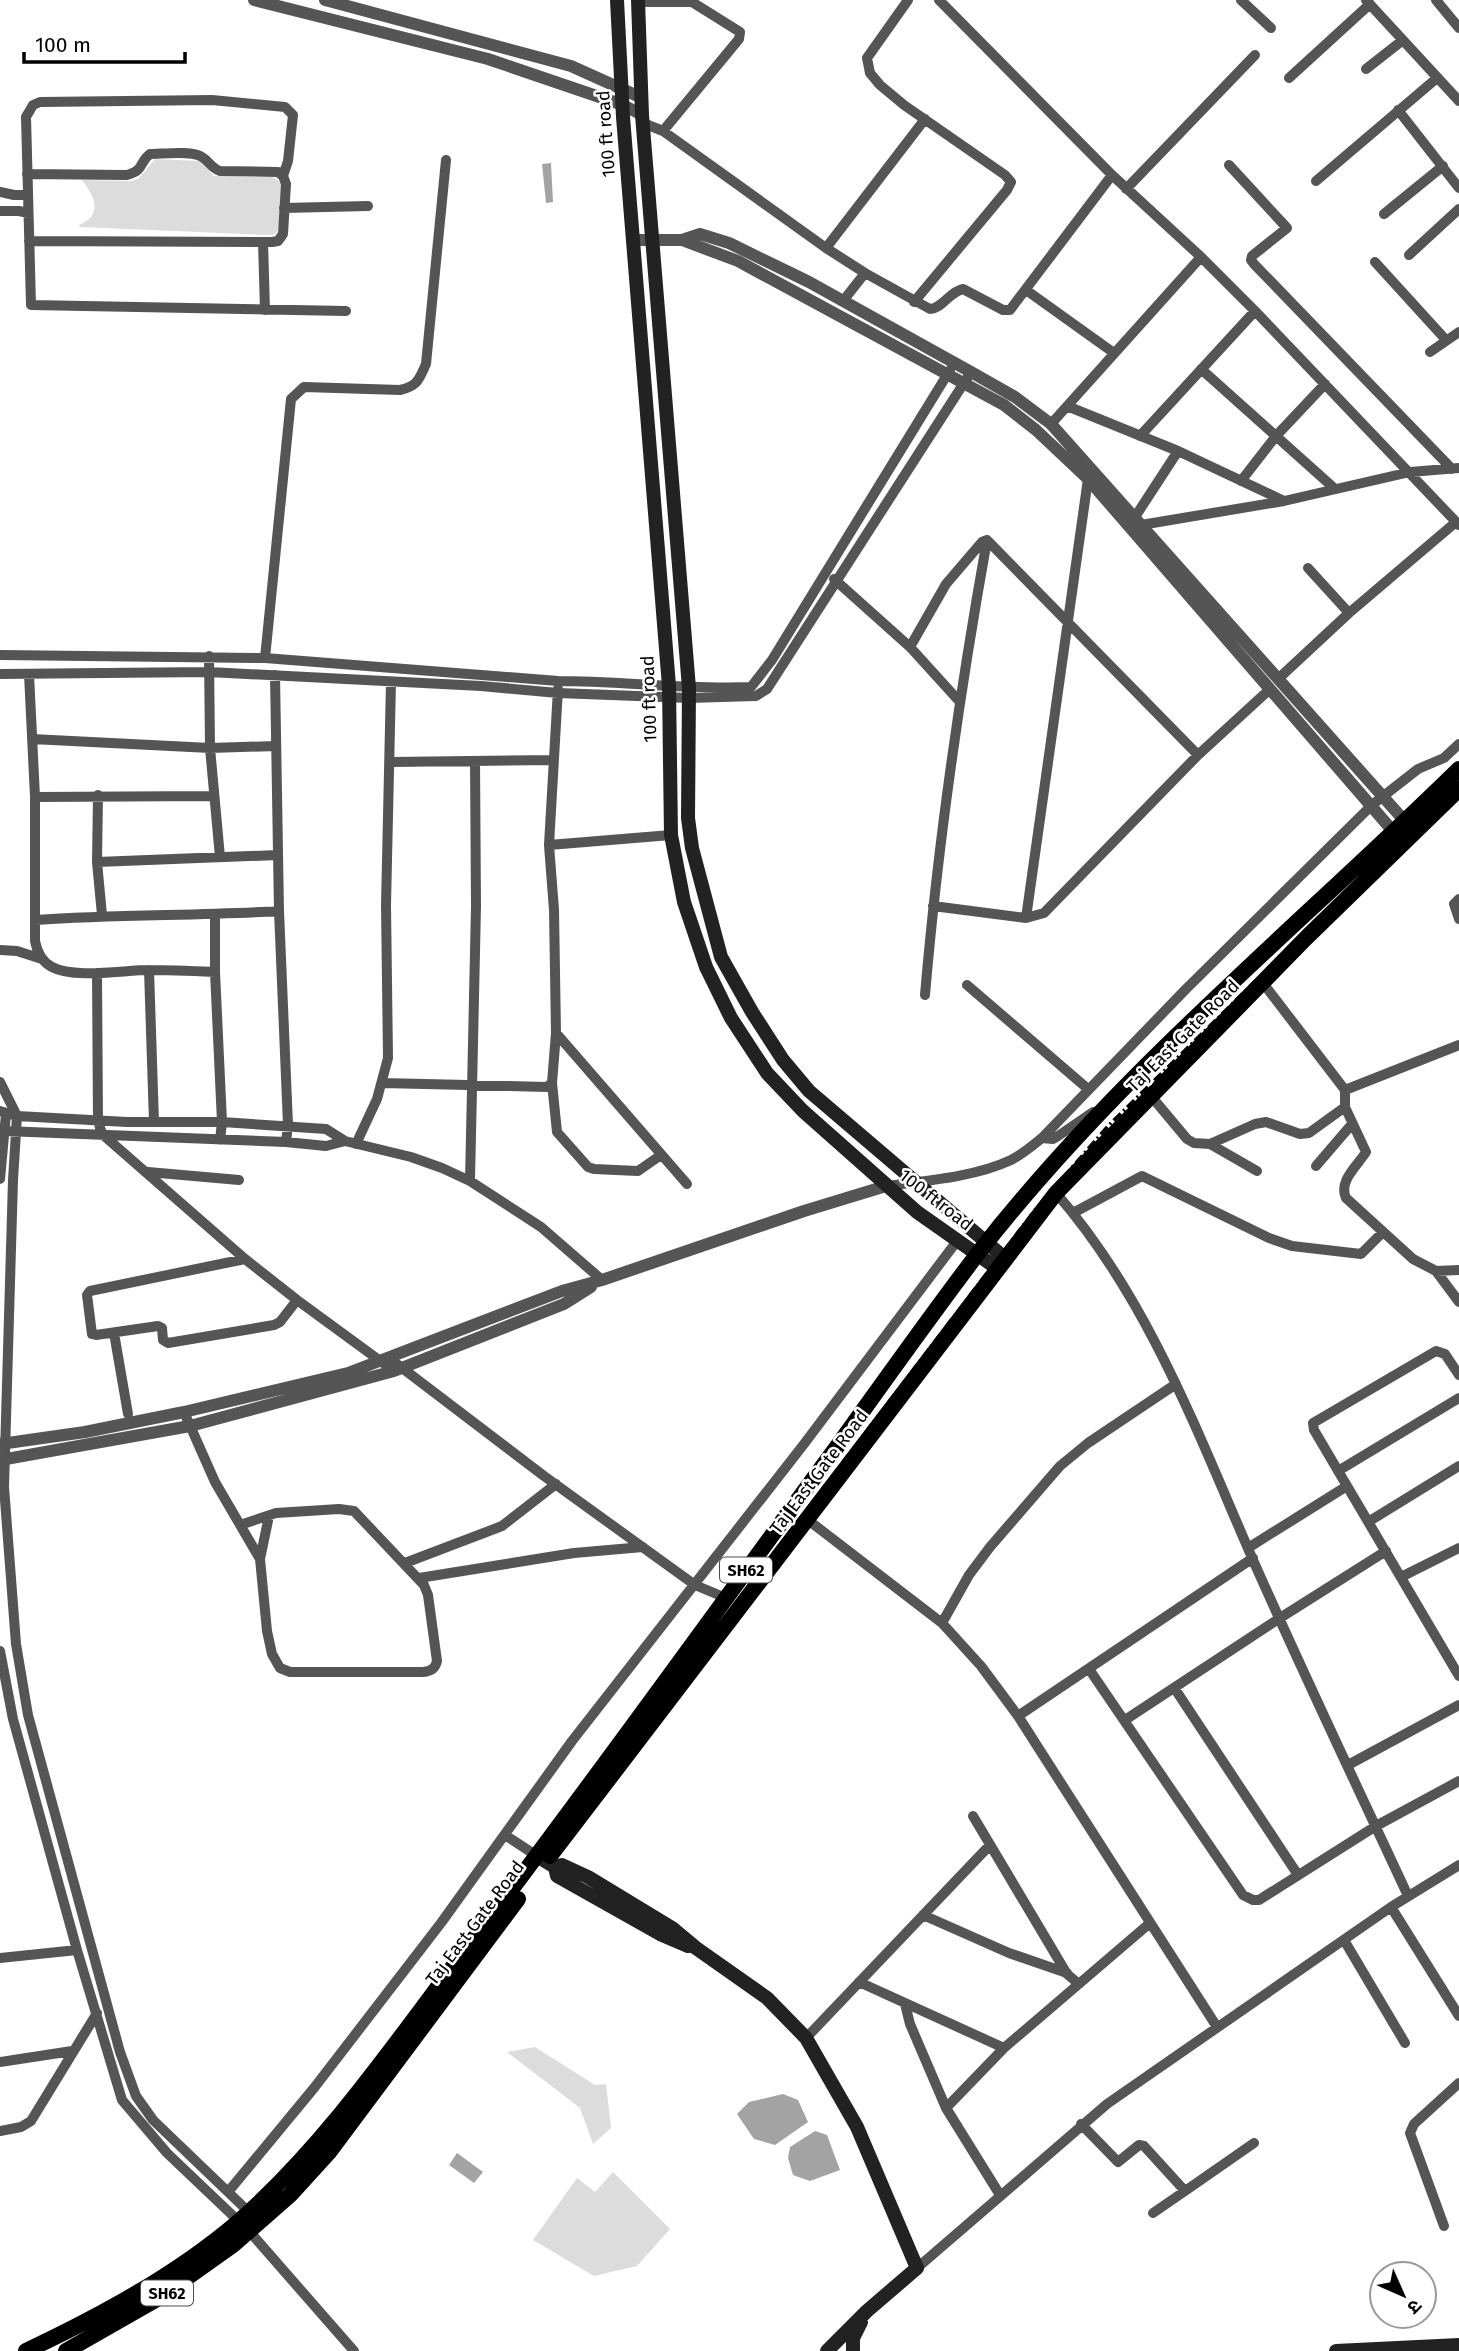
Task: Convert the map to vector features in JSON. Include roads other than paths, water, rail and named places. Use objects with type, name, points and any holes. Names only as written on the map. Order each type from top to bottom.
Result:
[{"type":"main road","name":"100 ft road","points":[[617,0],[669,691],[671,835],[684,902],[706,967],[731,1018],[752,1054],[767,1073],[803,1111],[917,1212],[957,1241],[982,1248]]},
{"type":"main road","name":"100 ft road","points":[[638,1],[642,119],[689,693],[689,828],[702,888],[722,957],[752,1012],[783,1060],[809,1091],[918,1182],[982,1248],[1002,1264]]},
{"type":"main road","name":"SH62","points":[[66,2351],[157,2300],[249,2222],[317,2143],[546,1862],[726,1598],[982,1248],[1057,1157],[1145,1066],[1404,832],[1459,769]]},
{"type":"main road","name":"Taj East Gate Road","points":[[546,1862],[1056,1193],[1263,983],[1404,832],[1459,789]]},
{"type":"main road","points":[[546,1862],[575,1871],[672,1927],[696,1948],[767,1998],[806,2038],[857,2127],[917,2268],[867,2311],[827,2351]]},
{"type":"main road","name":"SH62","points":[[26,2351],[149,2285],[249,2222]]},
{"type":"main road","points":[[853,2351],[853,2338],[867,2311]]},
{"type":"main road","points":[[1336,2351],[1459,2345]]},
{"type":"street","points":[[254,0],[488,59],[623,105],[865,273],[914,302],[934,309],[954,291],[963,289],[1006,311],[1013,307],[1112,175]]},
{"type":"street","points":[[325,0],[571,66],[642,98]]},
{"type":"street","points":[[908,0],[867,58],[870,73],[880,85],[1011,182],[914,302]]},
{"type":"street","points":[[939,0],[1126,189],[1255,310],[1457,524],[1349,613],[1278,679]]},
{"type":"street","points":[[1241,0],[1271,28]]},
{"type":"street","points":[[1436,0],[1459,27]]},
{"type":"street","points":[[638,1],[692,2],[740,32],[739,39],[663,131]]},
{"type":"street","points":[[1289,78],[1368,2],[1459,100]]},
{"type":"street","points":[[1366,69],[1403,40]]},
{"type":"street","points":[[1126,189],[1255,55]]},
{"type":"street","points":[[1316,181],[1437,78]]},
{"type":"street","points":[[283,176],[288,160],[293,114],[291,110],[276,105],[212,100],[40,102],[33,105],[26,117],[31,305],[346,311]]},
{"type":"street","points":[[1398,110],[1459,188]]},
{"type":"street","points":[[826,247],[925,119]]},
{"type":"street","points":[[27,174],[127,175],[136,172],[149,154],[189,154],[199,155],[220,171],[278,172],[286,184],[282,236],[278,241],[29,241]]},
{"type":"street","points":[[265,658],[291,399],[304,387],[400,390],[411,388],[418,382],[426,364],[446,160]]},
{"type":"street","points":[[1229,165],[1287,228],[1252,256],[1251,260],[1456,469]]},
{"type":"street","points":[[1384,214],[1443,166]]},
{"type":"street","points":[[0,192],[27,195]]},
{"type":"street","points":[[284,208],[368,205]]},
{"type":"street","points":[[1409,256],[1459,209]]},
{"type":"street","points":[[0,211],[28,213]]},
{"type":"street","points":[[634,240],[682,240],[700,234],[719,239],[843,301],[954,362],[1015,397],[1051,424],[1278,679],[1376,801]]},
{"type":"street","points":[[682,240],[738,261],[964,383],[1014,413],[1036,430],[1088,480],[1269,690],[1404,832]]},
{"type":"street","points":[[263,242],[265,310]]},
{"type":"street","points":[[1051,424],[1201,257]]},
{"type":"street","points":[[1375,262],[1446,340]]},
{"type":"street","points":[[843,301],[865,273]]},
{"type":"street","points":[[1026,290],[1114,353]]},
{"type":"street","points":[[1140,436],[1255,310]]},
{"type":"street","points":[[1430,352],[1459,332]]},
{"type":"street","points":[[689,693],[751,687],[756,683],[827,573],[954,362]]},
{"type":"street","points":[[1201,369],[1335,489]]},
{"type":"street","points":[[0,655],[265,658],[689,693],[751,696],[761,694],[837,582],[971,372]]},
{"type":"street","points":[[1241,481],[1276,436],[1325,384]]},
{"type":"street","points":[[1067,406],[1178,451],[1284,501]]},
{"type":"street","points":[[1138,521],[1178,451]]},
{"type":"street","points":[[1138,521],[1284,501],[1410,472],[1456,469]]},
{"type":"street","points":[[1026,918],[1088,480]]},
{"type":"street","points":[[910,648],[953,575],[982,542],[987,540]]},
{"type":"street","points":[[987,540],[1198,755]]},
{"type":"street","points":[[925,995],[933,906],[959,701],[987,540]]},
{"type":"street","points":[[1308,568],[1349,613]]},
{"type":"street","points":[[827,573],[910,648],[959,701]]},
{"type":"street","points":[[209,656],[210,748],[220,857]]},
{"type":"street","points":[[0,674],[209,672],[481,686],[558,693],[669,691]]},
{"type":"street","points":[[29,674],[35,797],[36,945],[42,958],[47,964],[61,971],[215,972]]},
{"type":"street","points":[[275,675],[279,911],[288,1125],[286,1142]]},
{"type":"street","points":[[558,681],[549,845],[554,910],[556,1033],[552,1083],[557,1132],[588,1167],[594,1169],[638,1171],[661,1155]]},
{"type":"street","points":[[350,1142],[383,1083],[388,1058],[386,905],[391,682]]},
{"type":"street","points":[[933,906],[1026,918],[1044,913],[1198,755],[1269,690]]},
{"type":"street","points":[[32,739],[210,748],[276,747]]},
{"type":"street","points":[[2,1444],[85,1432],[184,1412],[348,1373],[562,1291],[602,1280],[702,1244],[886,1186],[980,1170],[1009,1161],[1042,1138],[1186,989],[1376,801],[1418,769],[1444,758],[1459,744]]},
{"type":"street","points":[[391,762],[554,760]]},
{"type":"street","points":[[470,1181],[476,906],[475,761]]},
{"type":"street","points":[[98,795],[97,862],[103,915]]},
{"type":"street","points":[[35,797],[213,796]]},
{"type":"street","points":[[549,845],[671,835]]},
{"type":"street","points":[[97,862],[278,855]]},
{"type":"street","points":[[1459,899],[1454,904],[1454,909],[1459,919]]},
{"type":"street","points":[[36,920],[103,915],[215,915],[279,911]]},
{"type":"street","points":[[215,915],[222,1122],[220,1140]]},
{"type":"street","points":[[0,947],[42,958]]},
{"type":"street","points":[[149,970],[154,1122]]},
{"type":"street","points":[[97,973],[98,1121],[102,1134],[245,1259],[297,1300],[397,1369],[695,1585],[726,1598]]},
{"type":"street","points":[[1263,983],[1345,1090],[1345,1107],[1366,1152],[1350,1174],[1344,1195],[1413,1259],[1436,1271],[1459,1302]]},
{"type":"street","points":[[967,985],[1088,1089]]},
{"type":"street","points":[[556,1033],[687,1184]]},
{"type":"street","points":[[1345,1090],[1459,1045]]},
{"type":"street","points":[[1042,1138],[1053,1139],[1080,1121],[1108,1101],[1145,1066]]},
{"type":"street","points":[[0,1082],[8,1114],[16,1132],[2,1444],[16,1644],[23,1693],[120,2052],[136,2096],[153,2119],[228,2192],[249,2222],[354,2351]]},
{"type":"street","points":[[383,1083],[471,1087],[547,1087],[552,1083]]},
{"type":"street","points":[[1151,1096],[1187,1139],[1194,1143],[1210,1144],[1257,1171]]},
{"type":"street","points":[[1210,1144],[1255,1124],[1266,1122],[1300,1134],[1309,1133],[1345,1107]]},
{"type":"street","points":[[8,1114],[98,1121],[222,1122],[326,1129],[350,1142],[411,1157],[470,1181],[541,1227],[602,1280]]},
{"type":"street","points":[[0,1179],[8,1114]]},
{"type":"street","points":[[1316,1166],[1352,1124]]},
{"type":"street","points":[[4,1131],[286,1142],[326,1146],[350,1142]]},
{"type":"street","points":[[147,1172],[239,1181]]},
{"type":"street","points":[[1073,1213],[1142,1176],[1269,1238],[1292,1246],[1361,1254],[1383,1232]]},
{"type":"street","points":[[1056,1193],[1113,1269],[1176,1384],[1250,1553],[1408,1896]]},
{"type":"street","points":[[228,2192],[314,2088],[441,1923],[572,1741],[695,1585],[957,1241]]},
{"type":"street","points":[[245,1259],[90,1291],[87,1295],[92,1334],[160,1326],[163,1340],[168,1343],[274,1325],[280,1322],[297,1300]]},
{"type":"street","points":[[1436,1271],[1459,1270]]},
{"type":"street","points":[[2,1460],[190,1426],[397,1369],[564,1304],[602,1280]]},
{"type":"street","points":[[114,1333],[128,1414]]},
{"type":"street","points":[[1459,1376],[1445,1354],[1436,1352],[1313,1423],[1314,1430],[1459,1676]]},
{"type":"street","points":[[942,1623],[990,1547],[1060,1466],[1097,1436],[1176,1384]]},
{"type":"street","points":[[1338,1471],[1459,1398]]},
{"type":"street","points":[[184,1412],[215,1482],[260,1559]]},
{"type":"street","points":[[1368,1522],[1459,1466]]},
{"type":"street","points":[[405,1563],[502,1527],[556,1484]]},
{"type":"street","points":[[1018,1716],[1089,1669],[1347,1486]]},
{"type":"street","points":[[240,1525],[276,1513],[339,1509],[354,1511],[419,1578],[428,1595],[437,1661],[435,1667],[430,1672],[290,1672],[280,1668],[272,1654],[267,1631],[260,1559],[269,1516]]},
{"type":"street","points":[[808,1520],[942,1623],[981,1665],[1018,1716],[1217,2026]]},
{"type":"street","points":[[419,1578],[574,1553],[643,1547]]},
{"type":"street","points":[[1125,1720],[1386,1551]]},
{"type":"street","points":[[1401,1577],[1458,1552]]},
{"type":"street","points":[[0,1651],[13,1719],[122,2100],[167,2153],[249,2222]]},
{"type":"street","points":[[1089,1669],[1247,1898],[1259,1900],[1376,1826],[1459,1780]]},
{"type":"street","points":[[1175,1689],[1298,1875]]},
{"type":"street","points":[[1348,1766],[1459,1705]]},
{"type":"street","points":[[0,1721],[13,1719]]},
{"type":"street","points":[[972,1816],[1067,1974],[1079,1984]]},
{"type":"street","points":[[505,1835],[546,1862]]},
{"type":"street","points":[[806,2038],[990,1845]]},
{"type":"street","points":[[917,2268],[1081,2124],[1217,2026],[1391,1907],[1459,1865]]},
{"type":"street","points":[[1391,1907],[1459,2016]]},
{"type":"street","points":[[923,1915],[1009,1953],[1067,1974]]},
{"type":"street","points":[[946,2108],[1004,2048],[1150,1923]]},
{"type":"street","points":[[1344,1940],[1405,2043]]},
{"type":"street","points":[[0,1958],[77,1950]]},
{"type":"street","points":[[859,1982],[1004,2048]]},
{"type":"street","points":[[905,2004],[946,2108],[1000,2196]]},
{"type":"street","points":[[0,2130],[21,2127],[31,2121],[97,2013]]},
{"type":"street","points":[[0,2062],[72,2051]]},
{"type":"street","points":[[1444,2226],[1410,2133],[1414,2124],[1459,2083]]},
{"type":"street","points":[[1081,2124],[1118,2162],[1139,2145],[1144,2146],[1185,2191]]},
{"type":"street","points":[[1153,2213],[1254,2143]]},
{"type":"railway","points":[[336,2128],[1035,1210],[1108,1126],[1459,781]]}]
